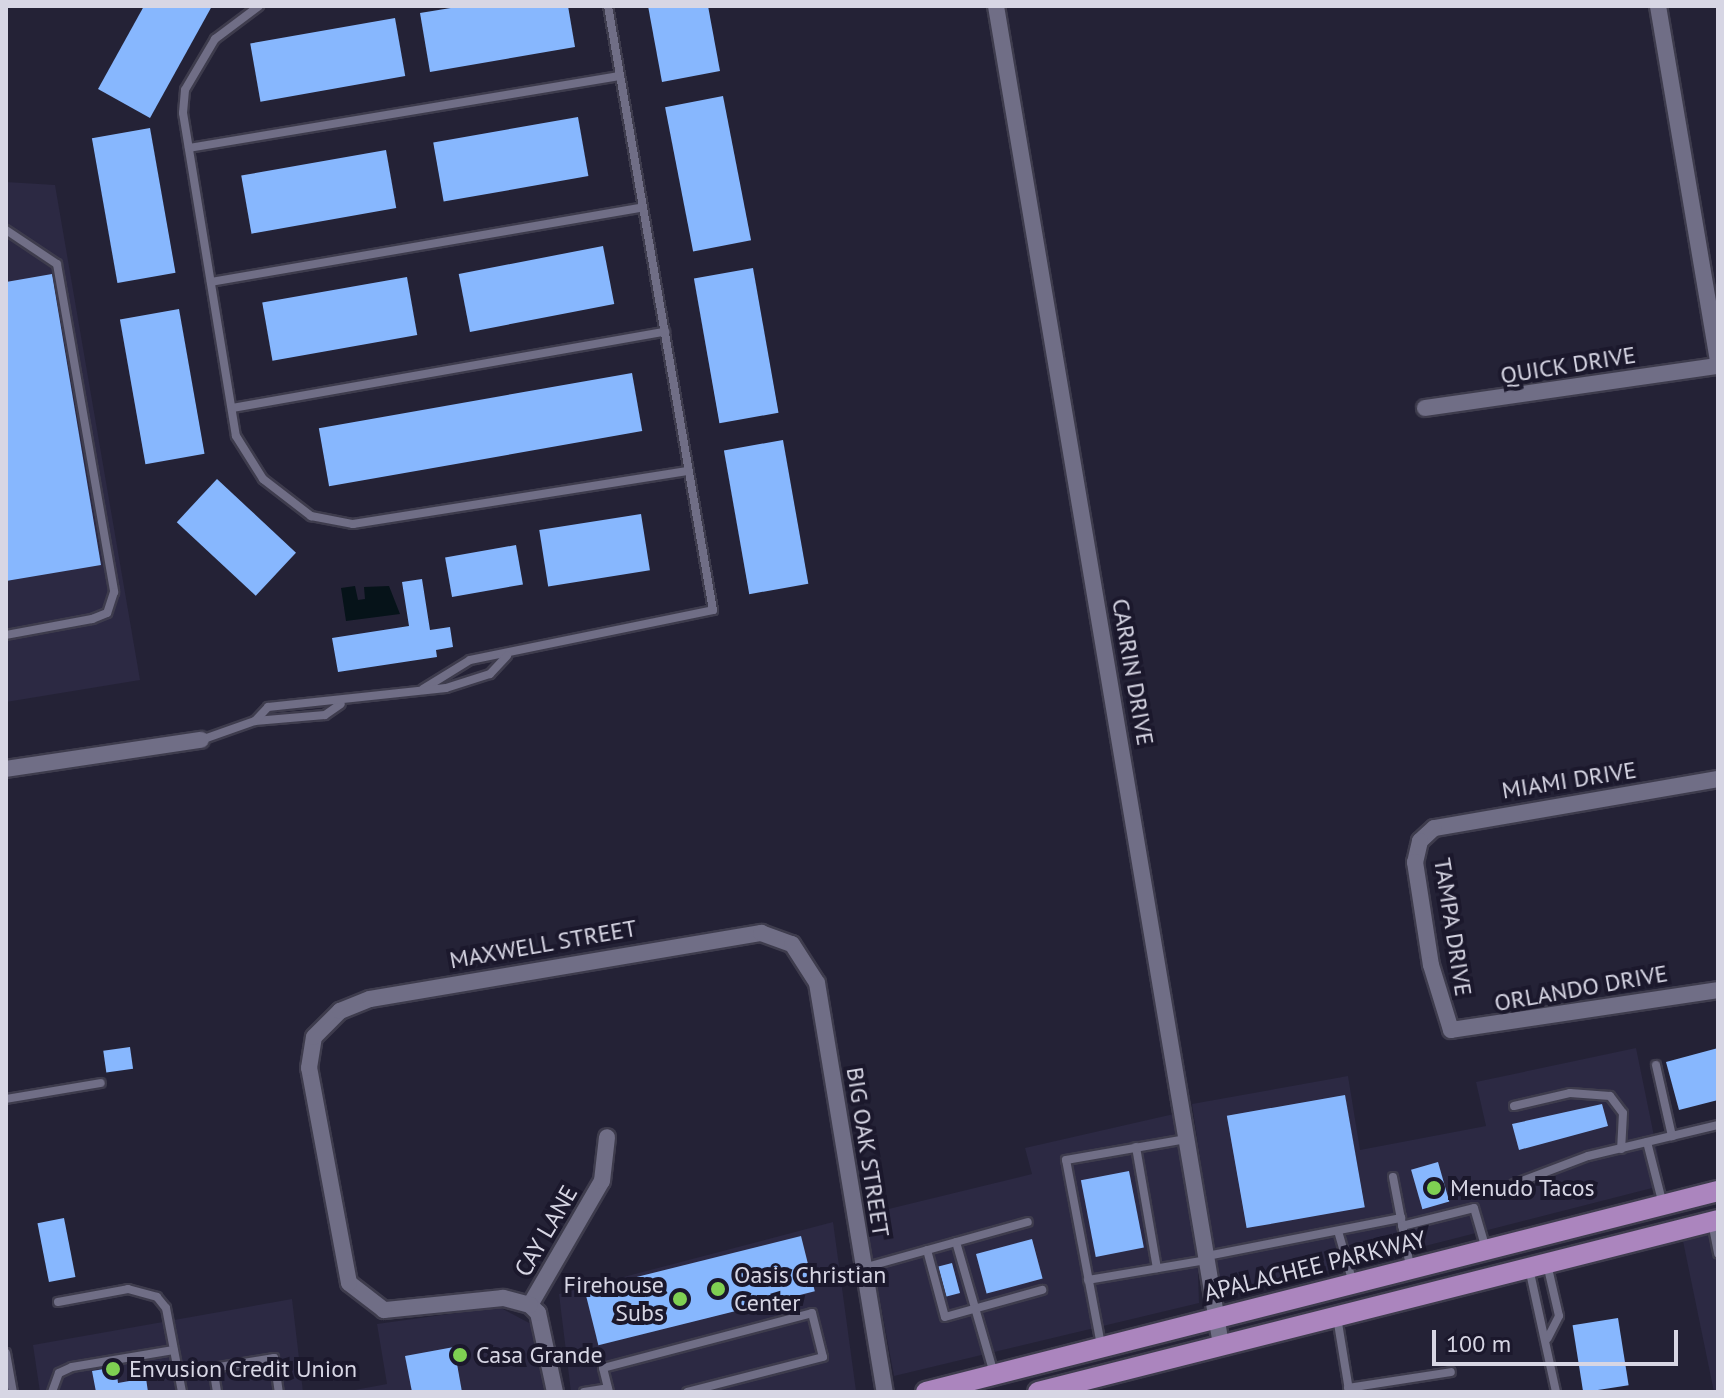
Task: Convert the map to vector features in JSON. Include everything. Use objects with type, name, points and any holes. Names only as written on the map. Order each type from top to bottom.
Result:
[{"type":"main road","name":"APALACHEE PARKWAY","points":[[926,1392],[1718,1191]]},
{"type":"main road","points":[[1038,1392],[1104,1384],[1221,1345],[1715,1221]]},
{"type":"street","name":"CARRIN DRIVE","points":[[996,6],[1221,1345]]},
{"type":"street","points":[[1658,6],[1713,290],[1718,363]]},
{"type":"street","name":"QUICK DRIVE","points":[[1425,408],[1718,363]]},
{"type":"street","points":[[6,769],[201,740]]},
{"type":"street","name":"MIAMI DRIVE","points":[[1428,831],[1718,779]]},
{"type":"street","name":"TAMPA DRIVE","points":[[1428,831],[1416,851],[1418,892],[1443,1018],[1451,1030]]},
{"type":"street","name":"MAXWELL STREET","points":[[530,1305],[503,1298],[399,1312],[369,1304],[349,1283],[309,1068],[324,1023],[370,999],[719,938],[776,936]]},
{"type":"street","name":"BIG OAK STREET","points":[[776,936],[806,958],[817,983],[885,1392]]},
{"type":"street","name":"ORLANDO DRIVE","points":[[1451,1030],[1718,990]]},
{"type":"street","name":"CAY LANE","points":[[555,1392],[538,1313],[530,1305],[602,1181],[607,1137]]},
{"type":"lane","points":[[259,6],[237,17],[197,64],[183,113],[232,408],[247,461],[286,502],[328,522],[389,521],[689,471]]},
{"type":"lane","points":[[423,689],[470,660],[507,656],[713,610],[608,6]]},
{"type":"lane","points":[[189,148],[620,76]]},
{"type":"lane","points":[[211,282],[643,207]]},
{"type":"lane","points":[[6,230],[57,264],[114,592],[99,616],[6,635]]},
{"type":"lane","points":[[232,408],[665,332]]},
{"type":"lane","points":[[255,721],[268,707],[341,704],[490,674],[507,656]]},
{"type":"lane","points":[[201,740],[255,721],[325,715],[341,704]]},
{"type":"lane","points":[[1656,1065],[1672,1136]]},
{"type":"lane","points":[[6,1099],[101,1083]]},
{"type":"lane","points":[[1514,1106],[1570,1093],[1610,1096],[1623,1113],[1621,1149]]},
{"type":"lane","points":[[1514,1184],[1621,1149],[1718,1125]]},
{"type":"lane","points":[[1101,1347],[1066,1160],[1187,1138]]},
{"type":"lane","points":[[1647,1142],[1663,1205]]},
{"type":"lane","points":[[1136,1147],[1157,1268]]},
{"type":"lane","points":[[1393,1177],[1410,1269]]},
{"type":"lane","points":[[1088,1280],[1474,1208],[1486,1250]]},
{"type":"lane","points":[[1715,1221],[1718,1253]]},
{"type":"lane","points":[[863,1268],[1028,1222]]},
{"type":"lane","points":[[1338,1231],[1353,1283]]},
{"type":"lane","points":[[956,1242],[994,1374]]},
{"type":"lane","points":[[927,1250],[945,1317],[1042,1290]]},
{"type":"lane","points":[[1538,1265],[1556,1392]]},
{"type":"lane","points":[[1538,1265],[1559,1316],[1548,1339]]},
{"type":"lane","points":[[58,1302],[146,1291],[166,1308],[182,1392]]},
{"type":"lane","points":[[584,1392],[608,1390],[603,1368],[812,1313],[823,1357],[724,1387],[687,1392]]},
{"type":"lane","points":[[1337,1316],[1348,1390],[1451,1372]]},
{"type":"lane","points":[[52,1392],[59,1373],[72,1367],[174,1350]]},
{"type":"lane","points":[[6,1353],[13,1392]]},
{"type":"lane","points":[[217,1392],[213,1368],[274,1358],[279,1392]]},
{"type":"shaded area","points":[[6,182],[55,185],[140,680],[6,702]]},
{"type":"shaded area","points":[[355,586],[358,600],[365,599],[364,587],[389,586],[400,614],[346,621],[341,588]]},
{"type":"shaded area","points":[[1636,1048],[1664,1185],[1229,1296],[1219,1283],[1192,1104],[1348,1076],[1360,1150],[1486,1126],[1476,1082]]},
{"type":"shaded area","points":[[1174,1114],[1197,1243],[1199,1303],[894,1376],[864,1215],[1032,1174],[1025,1148]]},
{"type":"shaded area","points":[[833,1222],[856,1391],[571,1392],[559,1294]]},
{"type":"shaded area","points":[[1718,1232],[1718,1392],[1714,1392],[1683,1241]]},
{"type":"shaded area","points":[[292,1299],[303,1392],[40,1392],[33,1345]]},
{"type":"shaded area","name":"Casa Grande","points":[[499,1307],[533,1325],[546,1392],[344,1392],[387,1384],[377,1324]]},
{"type":"building","points":[[144,6],[212,6],[150,118],[98,89]]},
{"type":"building","points":[[463,6],[568,6],[575,47],[430,72],[420,13]]},
{"type":"building","points":[[648,6],[708,6],[720,71],[662,82]]},
{"type":"building","points":[[395,18],[405,76],[260,102],[250,44]]},
{"type":"building","points":[[723,96],[751,240],[693,252],[665,107]]},
{"type":"building","points":[[578,117],[588,176],[444,202],[433,143]]},
{"type":"building","points":[[150,128],[176,273],[117,283],[92,138]]},
{"type":"building","points":[[386,150],[396,208],[251,234],[241,176]]},
{"type":"building","points":[[603,246],[614,304],[470,332],[459,274]]},
{"type":"building","points":[[753,268],[779,413],[719,423],[694,278]]},
{"type":"building","points":[[52,274],[101,565],[6,581],[6,282]]},
{"type":"building","points":[[407,277],[417,335],[272,361],[262,303]]},
{"type":"building","points":[[179,309],[205,454],[145,464],[120,319]]},
{"type":"building","points":[[632,373],[642,431],[329,486],[319,428]]},
{"type":"building","points":[[783,440],[808,584],[749,594],[724,450]]},
{"type":"building","points":[[217,479],[296,553],[256,596],[177,522]]},
{"type":"building","points":[[641,514],[650,570],[548,586],[539,530]]},
{"type":"building","points":[[516,545],[523,584],[452,597],[445,558]]},
{"type":"building","points":[[422,579],[430,630],[450,627],[453,647],[436,650],[437,657],[338,672],[332,638],[409,626],[402,582]]},
{"type":"building","points":[[130,1047],[133,1069],[106,1073],[103,1051]]},
{"type":"building","points":[[1718,1048],[1718,1100],[1679,1110],[1666,1062]]},
{"type":"building","points":[[1345,1095],[1365,1207],[1247,1228],[1227,1116]]},
{"type":"building","points":[[1602,1104],[1608,1126],[1519,1150],[1512,1124]]},
{"type":"building","points":[[1438,1162],[1449,1201],[1422,1209],[1411,1170]]},
{"type":"building","points":[[1129,1171],[1144,1248],[1096,1257],[1081,1180]]},
{"type":"building","points":[[64,1218],[75,1277],[49,1282],[37,1223]]},
{"type":"building","points":[[801,1236],[815,1291],[598,1345],[585,1290]]},
{"type":"building","points":[[1032,1239],[1043,1279],[987,1294],[976,1254]]},
{"type":"building","points":[[952,1263],[960,1293],[947,1297],[938,1267]]},
{"type":"building","points":[[1618,1318],[1629,1385],[1583,1392],[1573,1325]]},
{"type":"building","points":[[454,1347],[462,1392],[412,1392],[405,1356]]},
{"type":"building","points":[[116,1367],[118,1383],[146,1378],[148,1392],[96,1392],[92,1371]]},
{"type":"place","name":"Menudo Tacos","points":[[1434,1188]]},
{"type":"place","name":"Oasis Christian Center","points":[[718,1289]]},
{"type":"place","name":"Firehouse Subs","points":[[680,1299]]},
{"type":"place","name":"Casa Grande","points":[[460,1355]]},
{"type":"place","name":"Envusion Credit Union","points":[[113,1369]]}]
